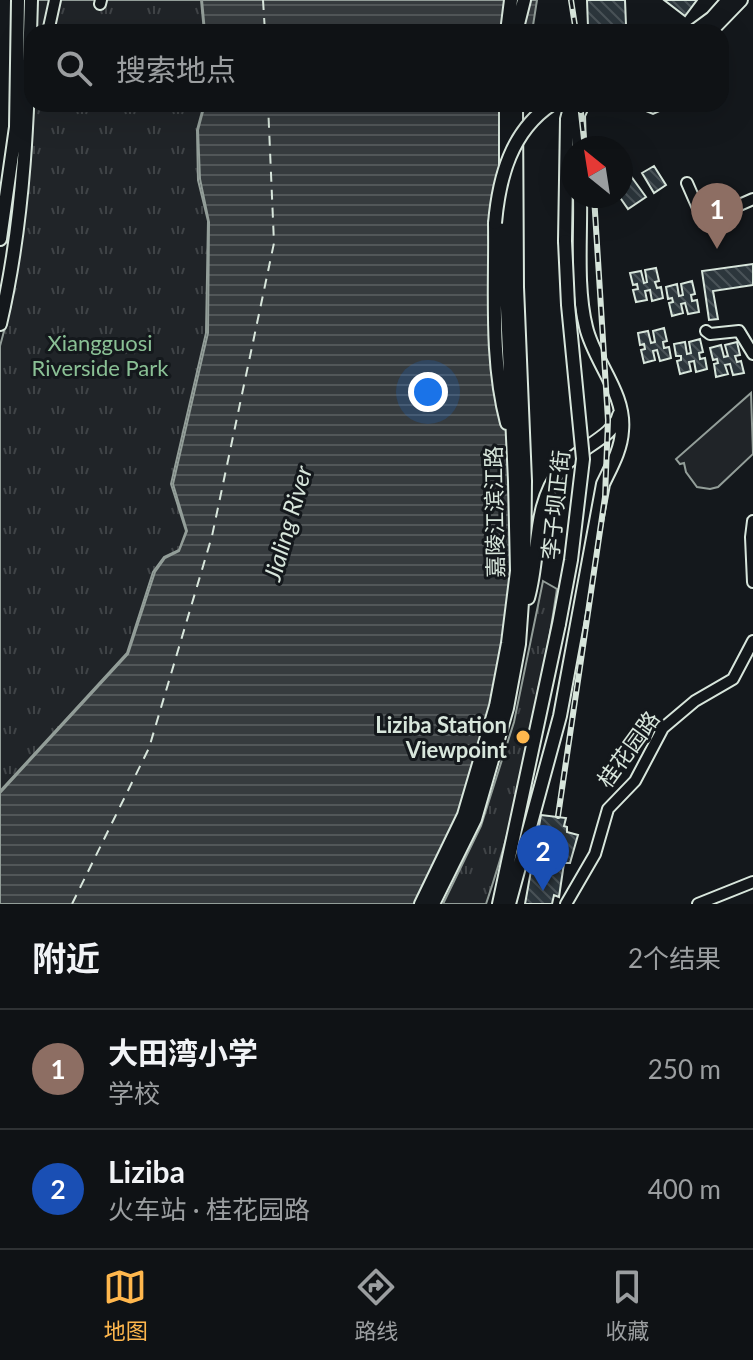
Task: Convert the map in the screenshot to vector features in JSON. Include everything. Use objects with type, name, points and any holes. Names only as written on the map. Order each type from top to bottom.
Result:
[{"type":"main road","points":[[0,239],[16,127],[18,0]]},
{"type":"main road","points":[[30,24],[31,0]]},
{"type":"main road","points":[[508,24],[511,0]]},
{"type":"main road","points":[[518,24],[524,0]]},
{"type":"main road","points":[[704,24],[728,0]]},
{"type":"main road","points":[[718,24],[741,0]]},
{"type":"main road","points":[[0,324],[23,173],[28,112]]},
{"type":"main road","name":"嘉陵江滨江路","points":[[421,904],[464,815],[496,706],[517,571],[506,287],[506,112]]},
{"type":"main road","name":"嘉陵江滨江路","points":[[433,904],[475,819],[507,708],[519,644],[524,574],[525,481],[517,287],[516,112]]},
{"type":"main road","points":[[513,444],[501,399],[497,358],[495,223],[498,186],[520,135],[540,112]]},
{"type":"main road","name":"李子坝正街","points":[[499,904],[559,624],[577,520],[583,459],[565,241],[569,112]]},
{"type":"main road","points":[[579,112],[579,136]]},
{"type":"main road","name":"李子坝正街","points":[[509,904],[560,716],[603,484],[618,452],[622,431],[620,408],[586,329],[580,208]]},
{"type":"main road","points":[[519,644],[535,575],[541,506],[549,488],[575,454],[612,431],[620,408]]},
{"type":"street","points":[[50,24],[55,0]]},
{"type":"street","points":[[28,124],[30,112]]},
{"type":"street","points":[[687,183],[698,208],[707,216],[712,217],[753,199]]},
{"type":"street","points":[[706,331],[710,334],[739,331],[753,354]]},
{"type":"street","points":[[753,521],[753,582]]},
{"type":"street","name":"桂花园路","points":[[566,904],[595,854],[608,809],[635,781],[663,728],[695,701],[733,679],[753,641]]},
{"type":"street","points":[[698,904],[753,882]]},
{"type":"green space","points":[[36,0],[201,0],[203,24],[35,24]]},
{"type":"green space","name":"Xiangguosi Riverside Park","points":[[33,112],[202,112],[197,130],[198,180],[208,221],[206,333],[171,484],[186,531],[179,550],[164,557],[153,572],[127,653],[0,791],[0,346],[11,305]]},
{"type":"green space","points":[[751,393],[753,454],[718,487],[697,487],[686,472],[684,463],[680,464],[676,459]]},
{"type":"green space","points":[[543,581],[557,589],[551,629],[529,748],[510,826],[486,904],[443,904],[481,826],[514,722]]},
{"type":"water","points":[[202,0],[537,0],[533,24],[204,24]]},
{"type":"water","name":"Jialing River","points":[[203,112],[516,112],[488,238],[528,422],[491,757],[418,904],[0,904],[0,793],[128,654],[155,572],[165,558],[179,551],[187,531],[173,484],[208,333],[209,222],[200,179],[198,130]]},
{"type":"building","points":[[587,0],[625,0],[626,24],[588,24]]},
{"type":"building","points":[[664,0],[697,0],[685,16]]},
{"type":"building","points":[[654,166],[666,185],[654,193],[642,173]]},
{"type":"building","points":[[633,179],[646,197],[633,206]]},
{"type":"building","points":[[753,264],[753,285],[713,291],[718,319],[709,320],[702,271]]},
{"type":"building","points":[[656,268],[659,281],[655,282],[657,288],[661,287],[663,298],[652,301],[650,290],[645,291],[647,300],[636,302],[633,290],[638,289],[637,284],[633,285],[630,273],[641,271],[644,283],[647,282],[645,270]]},
{"type":"building","points":[[692,281],[695,294],[691,295],[692,301],[697,300],[699,312],[688,314],[685,303],[681,304],[683,313],[672,316],[669,303],[673,302],[672,298],[668,299],[666,287],[677,284],[679,296],[683,295],[681,284]]},
{"type":"building","points":[[664,328],[667,341],[663,342],[664,348],[669,347],[671,358],[660,361],[657,350],[653,351],[655,360],[644,363],[641,350],[645,349],[644,344],[640,345],[638,333],[648,331],[651,343],[655,342],[653,331]]},
{"type":"building","points":[[700,339],[703,352],[699,353],[700,359],[705,358],[707,369],[696,372],[694,361],[689,362],[691,371],[680,374],[677,361],[681,360],[681,356],[676,356],[674,344],[685,342],[687,354],[691,353],[689,342]]},
{"type":"building","points":[[737,342],[740,355],[735,356],[737,362],[741,361],[744,373],[733,375],[730,364],[725,365],[728,374],[716,377],[714,364],[718,363],[717,359],[713,360],[710,348],[721,345],[724,357],[728,356],[725,345]]},
{"type":"building","points":[[541,815],[566,818],[564,826],[567,832],[578,835],[570,863],[564,863],[559,897],[554,895],[552,904],[525,904]]},
{"type":"ferry route","points":[[263,0],[264,24]]},
{"type":"ferry route","points":[[72,904],[149,748],[212,536],[274,243],[268,112]]},
{"type":"railway","points":[[571,0],[575,24]]},
{"type":"railway","points":[[581,112],[584,136]]},
{"type":"railway","points":[[558,816],[605,497],[608,420],[595,208]]},
{"type":"place","name":"大田湾小学","points":[[717,249]]},
{"type":"place","name":"Liziba Station Viewpoint","points":[[523,737]]},
{"type":"place","name":"Liziba","points":[[543,891]]}]
